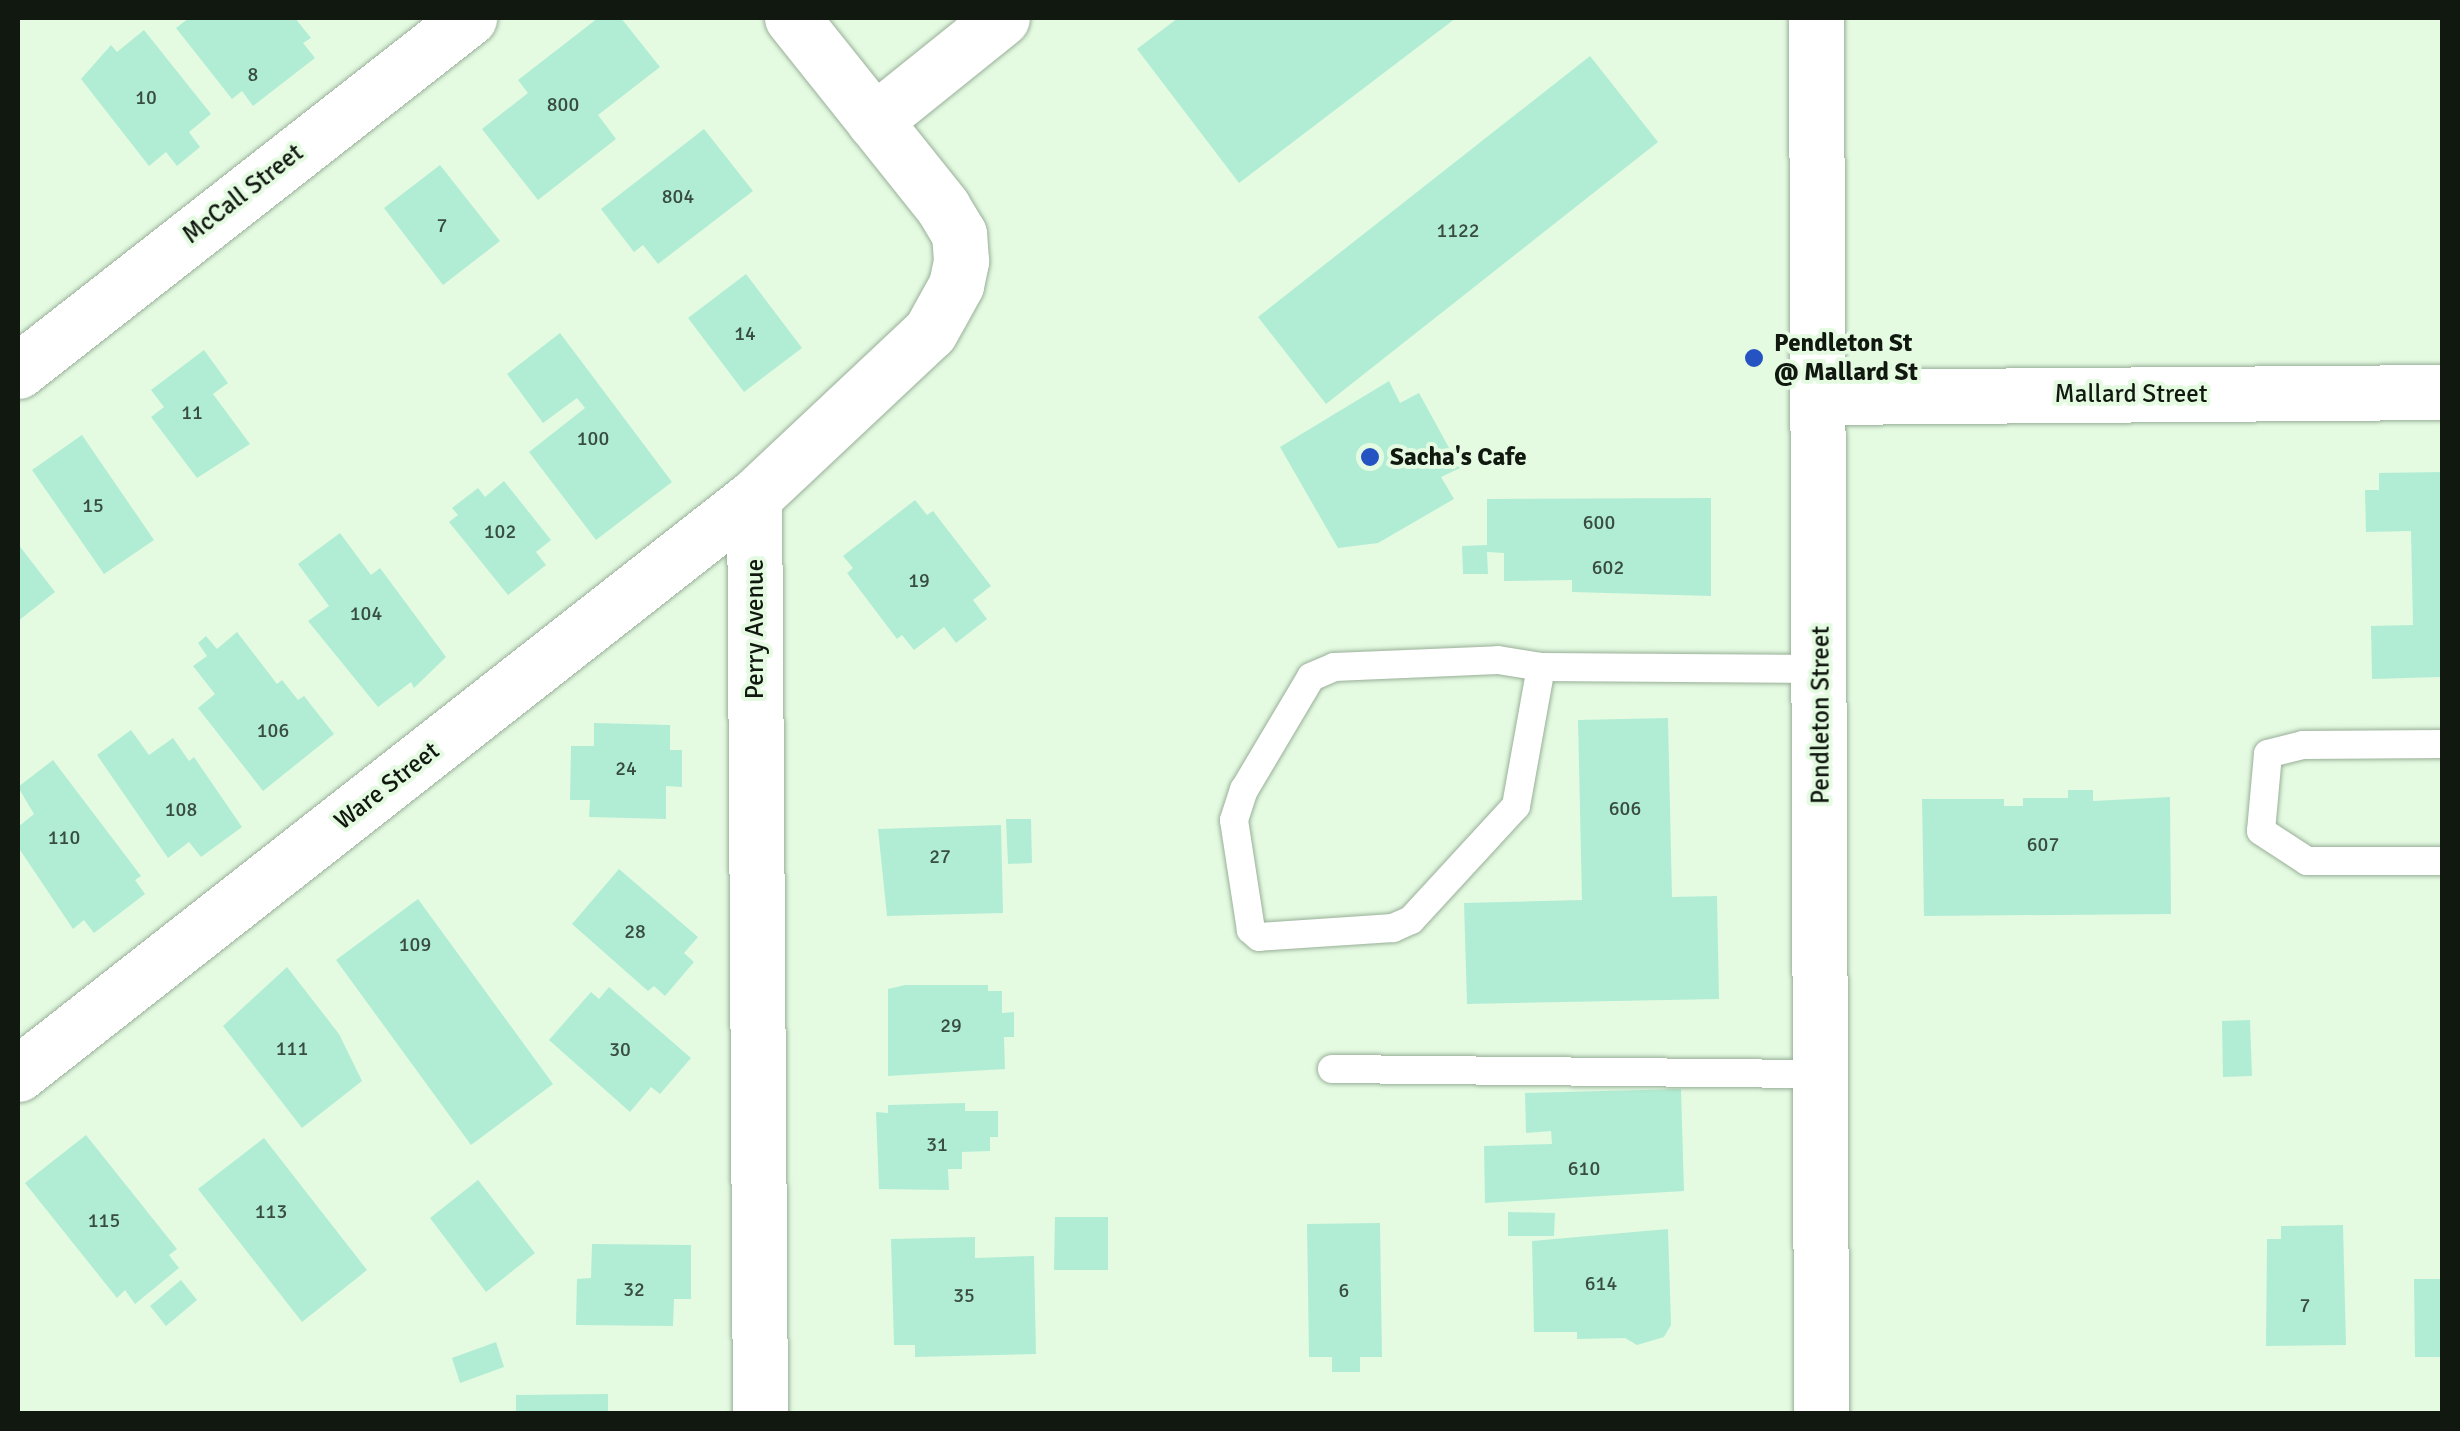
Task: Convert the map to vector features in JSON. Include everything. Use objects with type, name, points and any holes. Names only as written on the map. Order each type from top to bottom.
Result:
[{"type":"street","name":"McCall Street","points":[[18,371],[469,18]]},
{"type":"street","points":[[754,496],[930,332],[956,285],[959,234],[792,18]]},
{"type":"street","points":[[874,122],[1002,18]]},
{"type":"street","name":"Pendleton Street","points":[[1816,18],[1821,669],[1820,1414]]},
{"type":"street","name":"Mallard Street","points":[[1820,397],[2442,392]]},
{"type":"street","name":"Ware Street","points":[[18,1074],[754,496]]},
{"type":"street","name":"Perry Avenue","points":[[754,496],[760,1414]]},
{"type":"lane","points":[[1541,666],[1516,806],[1411,920],[1393,928],[1260,937],[1251,930],[1234,820],[1244,790],[1311,677],[1334,666],[1498,660],[1541,666],[1821,669]]},
{"type":"lane","points":[[2442,744],[2303,745],[2268,754],[2261,832],[2307,862],[2442,861]]},
{"type":"lane","points":[[1332,1070],[1820,1074]]},
{"type":"building","points":[[189,18],[295,18],[311,38],[303,43],[315,58],[253,106],[242,91],[232,99],[176,28]]},
{"type":"building","points":[[598,18],[621,18],[660,67],[598,115],[616,139],[538,200],[482,129],[528,93],[518,80]]},
{"type":"building","points":[[1178,18],[1456,18],[1239,183],[1137,49]]},
{"type":"building","points":[[144,30],[211,114],[189,132],[200,147],[177,166],[166,152],[149,166],[81,79],[111,45],[117,52]]},
{"type":"building","points":[[1590,56],[1658,142],[1326,404],[1258,317]]},
{"type":"building","points":[[704,129],[753,191],[658,264],[643,245],[634,252],[601,209]]},
{"type":"building","points":[[440,165],[500,241],[443,285],[384,208]]},
{"type":"building","points":[[746,274],[802,348],[744,392],[688,318]]},
{"type":"building","points":[[560,333],[672,482],[596,540],[529,452],[585,408],[577,398],[543,423],[507,374]]},
{"type":"building","points":[[204,350],[228,383],[213,394],[250,444],[197,478],[151,417],[164,407],[151,390]]},
{"type":"building","name":"Sacha's Cafe","points":[[1389,381],[1400,403],[1419,393],[1460,468],[1441,477],[1454,499],[1378,543],[1338,548],[1280,447]]},
{"type":"building","points":[[82,435],[154,540],[104,574],[32,470]]},
{"type":"building","points":[[2442,472],[2442,677],[2372,679],[2371,626],[2413,625],[2411,531],[2366,532],[2365,490],[2379,490],[2379,473]]},
{"type":"building","points":[[504,481],[551,540],[536,552],[546,565],[508,595],[449,522],[458,515],[452,508],[478,488],[485,497]]},
{"type":"building","points":[[1711,498],[1711,596],[1572,592],[1572,580],[1504,581],[1504,553],[1487,552],[1488,574],[1463,574],[1462,546],[1487,545],[1487,499]]},
{"type":"building","points":[[915,500],[927,515],[933,511],[991,586],[973,600],[987,619],[956,643],[944,627],[914,650],[902,635],[897,639],[847,573],[853,568],[843,556]]},
{"type":"building","points":[[340,533],[371,575],[380,568],[446,657],[414,688],[411,682],[378,707],[308,621],[329,606],[298,564]]},
{"type":"building","points":[[18,544],[55,592],[18,621]]},
{"type":"building","points":[[237,632],[277,684],[282,680],[298,700],[304,696],[334,734],[263,791],[198,708],[215,694],[193,666],[207,656],[198,643],[206,636],[217,649]]},
{"type":"building","points":[[1668,718],[1672,897],[1717,896],[1719,999],[1467,1004],[1464,903],[1582,900],[1578,720]]},
{"type":"building","points":[[594,723],[670,725],[670,750],[682,750],[682,787],[666,786],[666,819],[589,817],[590,800],[570,800],[571,746],[594,746]]},
{"type":"building","points":[[131,730],[149,755],[173,738],[189,761],[194,757],[242,827],[201,857],[189,842],[168,858],[97,755]]},
{"type":"building","points":[[53,760],[141,876],[135,880],[145,894],[94,933],[84,920],[73,929],[18,847],[18,827],[34,814],[18,787]]},
{"type":"building","points":[[2068,790],[2093,790],[2093,801],[2170,797],[2171,914],[1924,916],[1922,799],[2004,799],[2004,806],[2023,806],[2023,798],[2068,798]]},
{"type":"building","points":[[1006,819],[1031,819],[1032,863],[1008,864]]},
{"type":"building","points":[[1001,825],[1003,913],[887,916],[878,829]]},
{"type":"building","points":[[619,869],[698,937],[684,953],[694,962],[665,996],[654,986],[648,991],[572,924]]},
{"type":"building","points":[[418,899],[553,1084],[471,1145],[336,960]]},
{"type":"building","points":[[287,967],[339,1034],[362,1081],[302,1128],[223,1026]]},
{"type":"building","points":[[905,985],[988,985],[988,991],[1002,991],[1002,1013],[1014,1012],[1014,1037],[1004,1037],[1005,1069],[888,1076],[888,989]]},
{"type":"building","points":[[609,987],[691,1058],[660,1094],[651,1087],[630,1112],[549,1040],[591,992],[599,999]]},
{"type":"building","points":[[2250,1020],[2252,1076],[2223,1077],[2222,1021]]},
{"type":"building","points":[[1681,1089],[1684,1191],[1485,1203],[1484,1146],[1552,1144],[1551,1131],[1526,1133],[1525,1093]]},
{"type":"building","points":[[965,1103],[965,1111],[998,1111],[998,1137],[990,1137],[990,1151],[962,1152],[962,1169],[948,1169],[949,1190],[879,1189],[876,1112],[888,1113],[888,1105]]},
{"type":"building","points":[[86,1135],[177,1249],[169,1255],[179,1268],[135,1304],[125,1290],[117,1298],[25,1183]]},
{"type":"building","points":[[264,1138],[367,1270],[302,1322],[198,1189]]},
{"type":"building","points":[[478,1180],[535,1253],[486,1292],[430,1218]]},
{"type":"building","points":[[1508,1212],[1555,1213],[1554,1236],[1508,1236]]},
{"type":"building","points":[[1055,1217],[1108,1217],[1108,1270],[1054,1270]]},
{"type":"building","points":[[1380,1223],[1382,1357],[1360,1357],[1360,1372],[1332,1372],[1332,1357],[1309,1357],[1307,1224]]},
{"type":"building","points":[[2343,1225],[2346,1345],[2266,1346],[2267,1239],[2281,1239],[2281,1226]]},
{"type":"building","points":[[1668,1229],[1671,1325],[1664,1337],[1637,1345],[1625,1338],[1577,1339],[1577,1332],[1534,1332],[1532,1241]]},
{"type":"building","points":[[975,1237],[975,1258],[1034,1256],[1036,1354],[915,1357],[915,1345],[894,1345],[891,1239]]},
{"type":"building","points":[[592,1244],[691,1245],[691,1299],[674,1299],[673,1326],[576,1325],[577,1279],[591,1278]]},
{"type":"building","points":[[2414,1279],[2442,1279],[2442,1357],[2415,1357]]},
{"type":"building","points":[[181,1280],[197,1300],[166,1326],[150,1306]]},
{"type":"building","points":[[496,1342],[504,1367],[460,1383],[452,1358]]},
{"type":"building","points":[[608,1394],[608,1414],[516,1414],[516,1395]]},
{"type":"place","name":"Pendleton St @ Mallard St","points":[[1754,358]]},
{"type":"place","name":"Sacha's Cafe","points":[[1370,457]]}]
